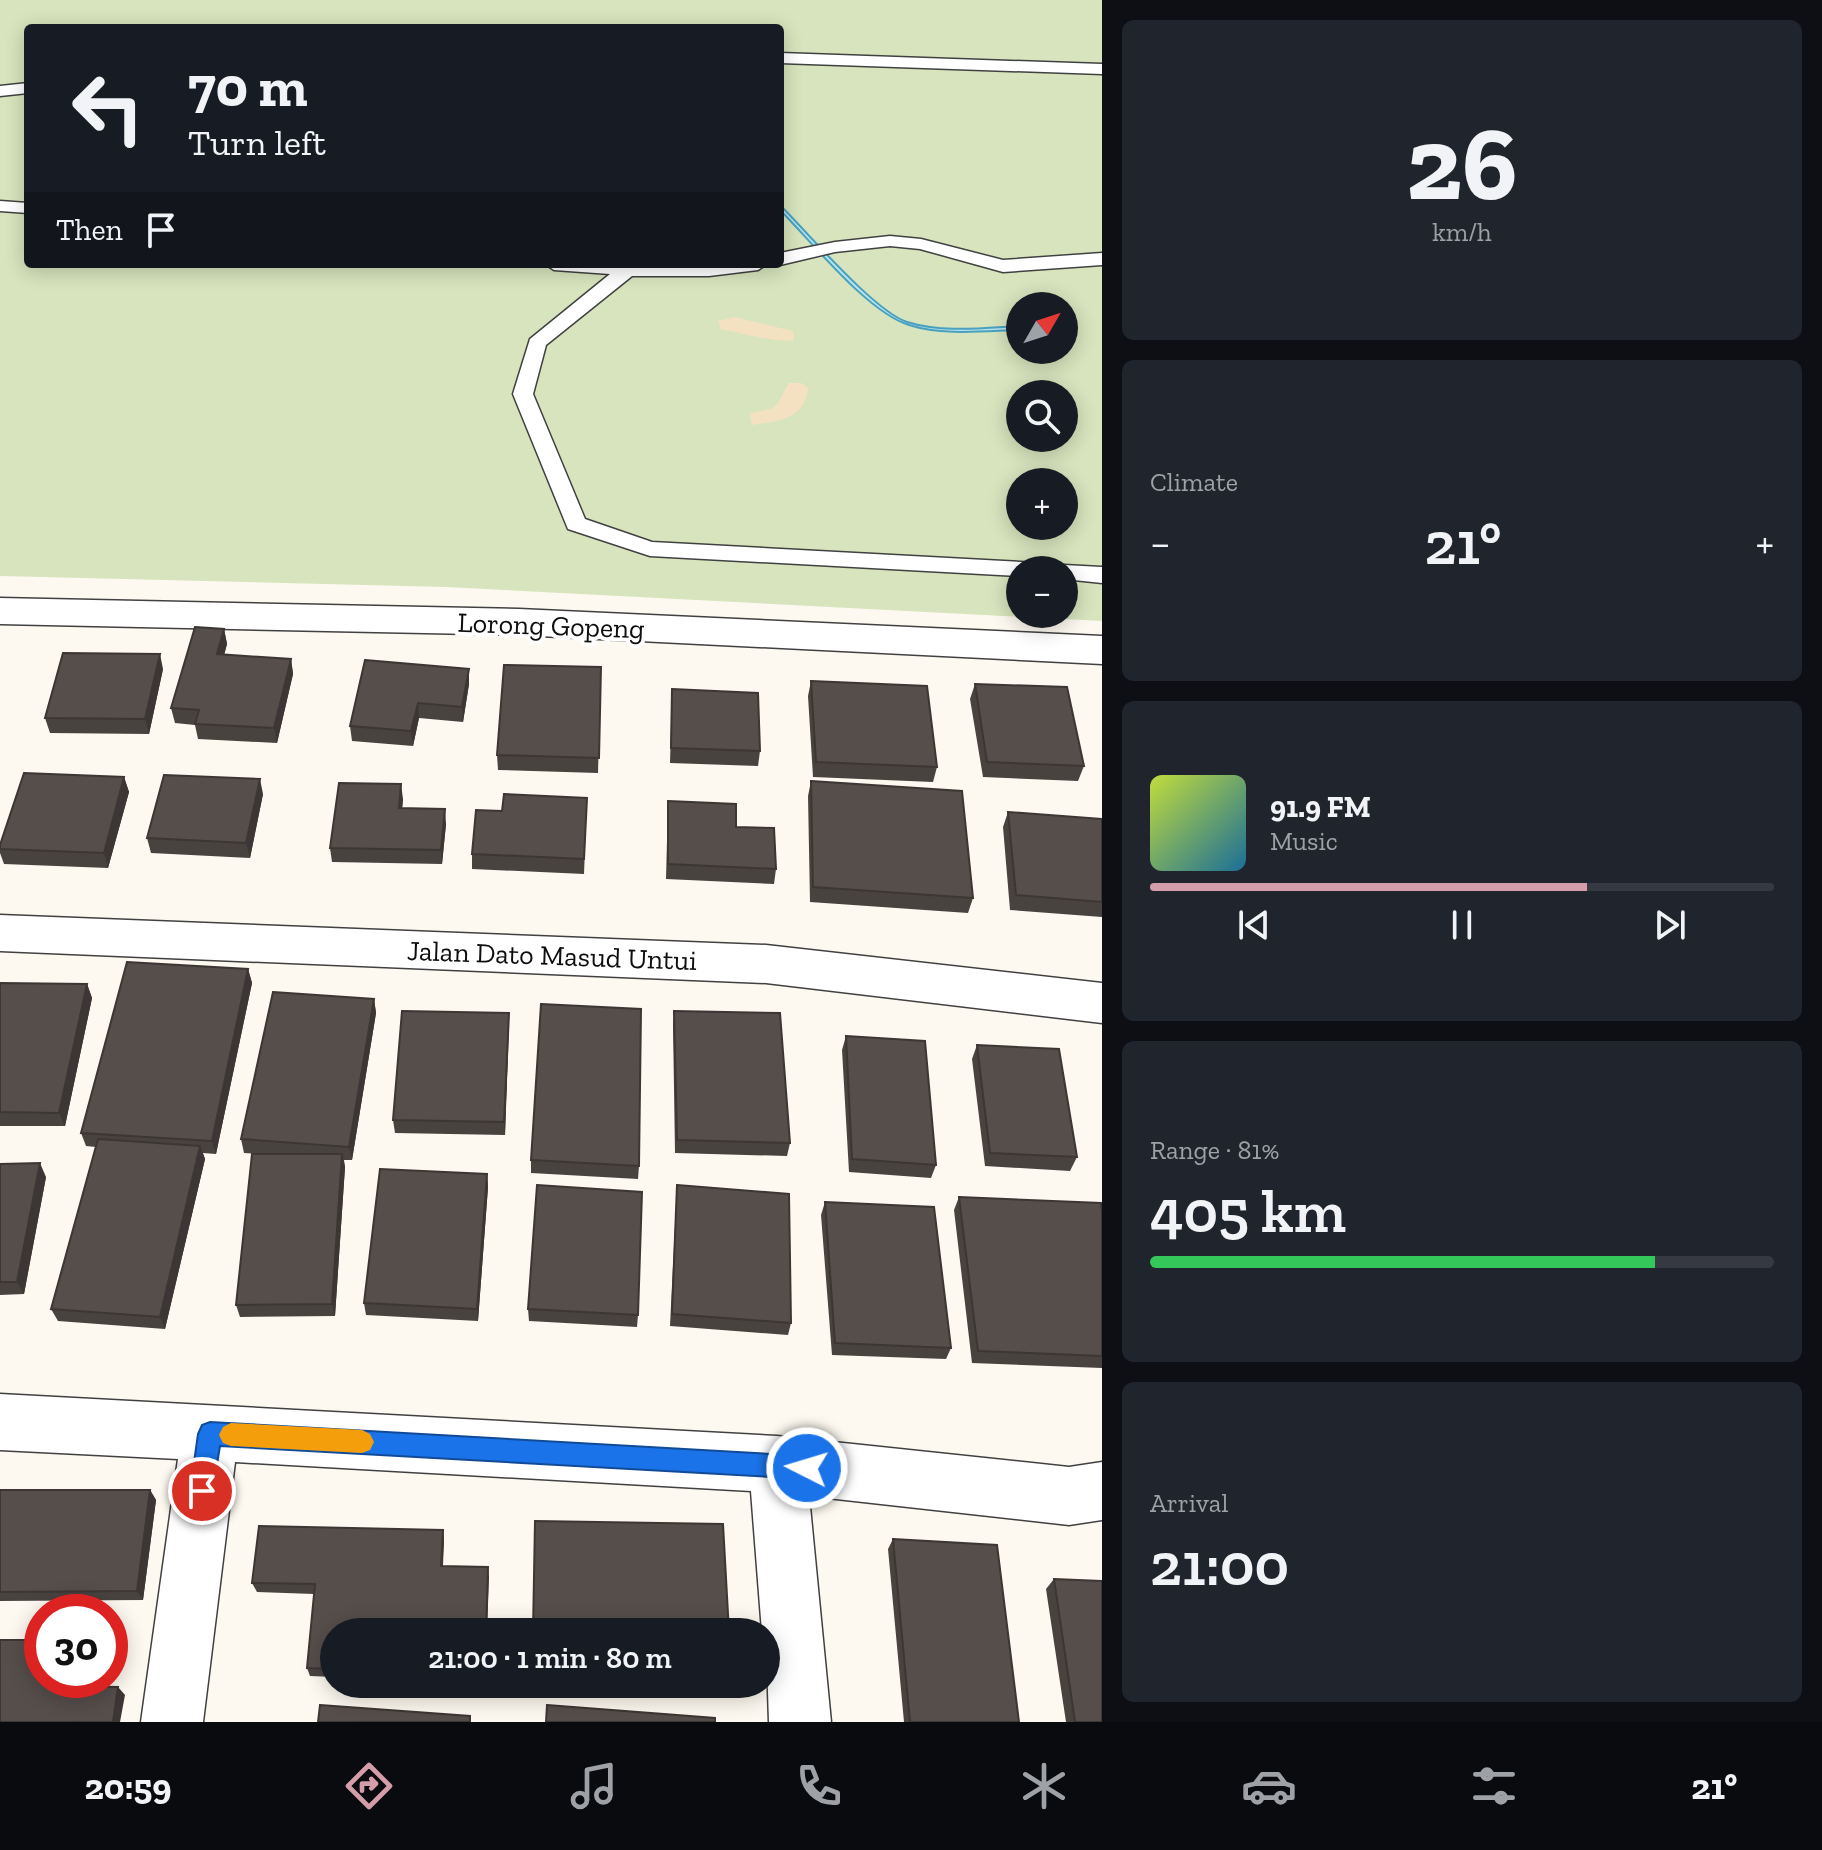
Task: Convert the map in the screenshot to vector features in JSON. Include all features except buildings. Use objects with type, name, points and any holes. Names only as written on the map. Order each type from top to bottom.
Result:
[{"type":"street","name":"Lorong Gopeng","points":[[0,611],[519,622],[1102,650]]},
{"type":"street","name":"Jalan Dato Masud Untui","points":[[0,933],[766,964],[1102,1003]]},
{"type":"street","points":[[0,1422],[777,1464],[1069,1496],[1102,1491]]},
{"type":"street","points":[[172,1722],[210,1434]]},
{"type":"street","points":[[777,1464],[800,1722]]},
{"type":"lane","points":[[784,58],[1102,69]]},
{"type":"lane","points":[[0,91],[24,88]]},
{"type":"lane","points":[[0,206],[24,208]]},
{"type":"lane","points":[[784,258],[835,247],[890,241],[921,244],[1003,266],[1102,259]]},
{"type":"lane","points":[[603,268],[738,268]]},
{"type":"lane","points":[[627,270],[537,343],[523,394],[576,524],[650,549],[1006,568]]},
{"type":"lane","points":[[1078,573],[1102,575]]},
{"type":"green space","points":[[0,0],[1102,0],[1102,621],[1078,620],[1078,556],[1006,556],[1006,616],[446,587],[0,576]]},
{"type":"sand","points":[[734,317],[793,331],[794,340],[768,339],[721,329],[718,321]]},
{"type":"sand","points":[[789,383],[801,383],[808,388],[802,406],[789,417],[752,425],[750,413],[773,408]]},
{"type":"water","points":[[784,209],[860,288],[893,315],[907,322],[934,328],[1006,327],[1006,330],[936,331],[909,325],[893,318],[858,291],[784,214]]},
{"type":"slow traffic","points":[[231,1435],[362,1442]]},
{"type":"route","points":[[202,1491],[210,1434],[807,1468]]}]
